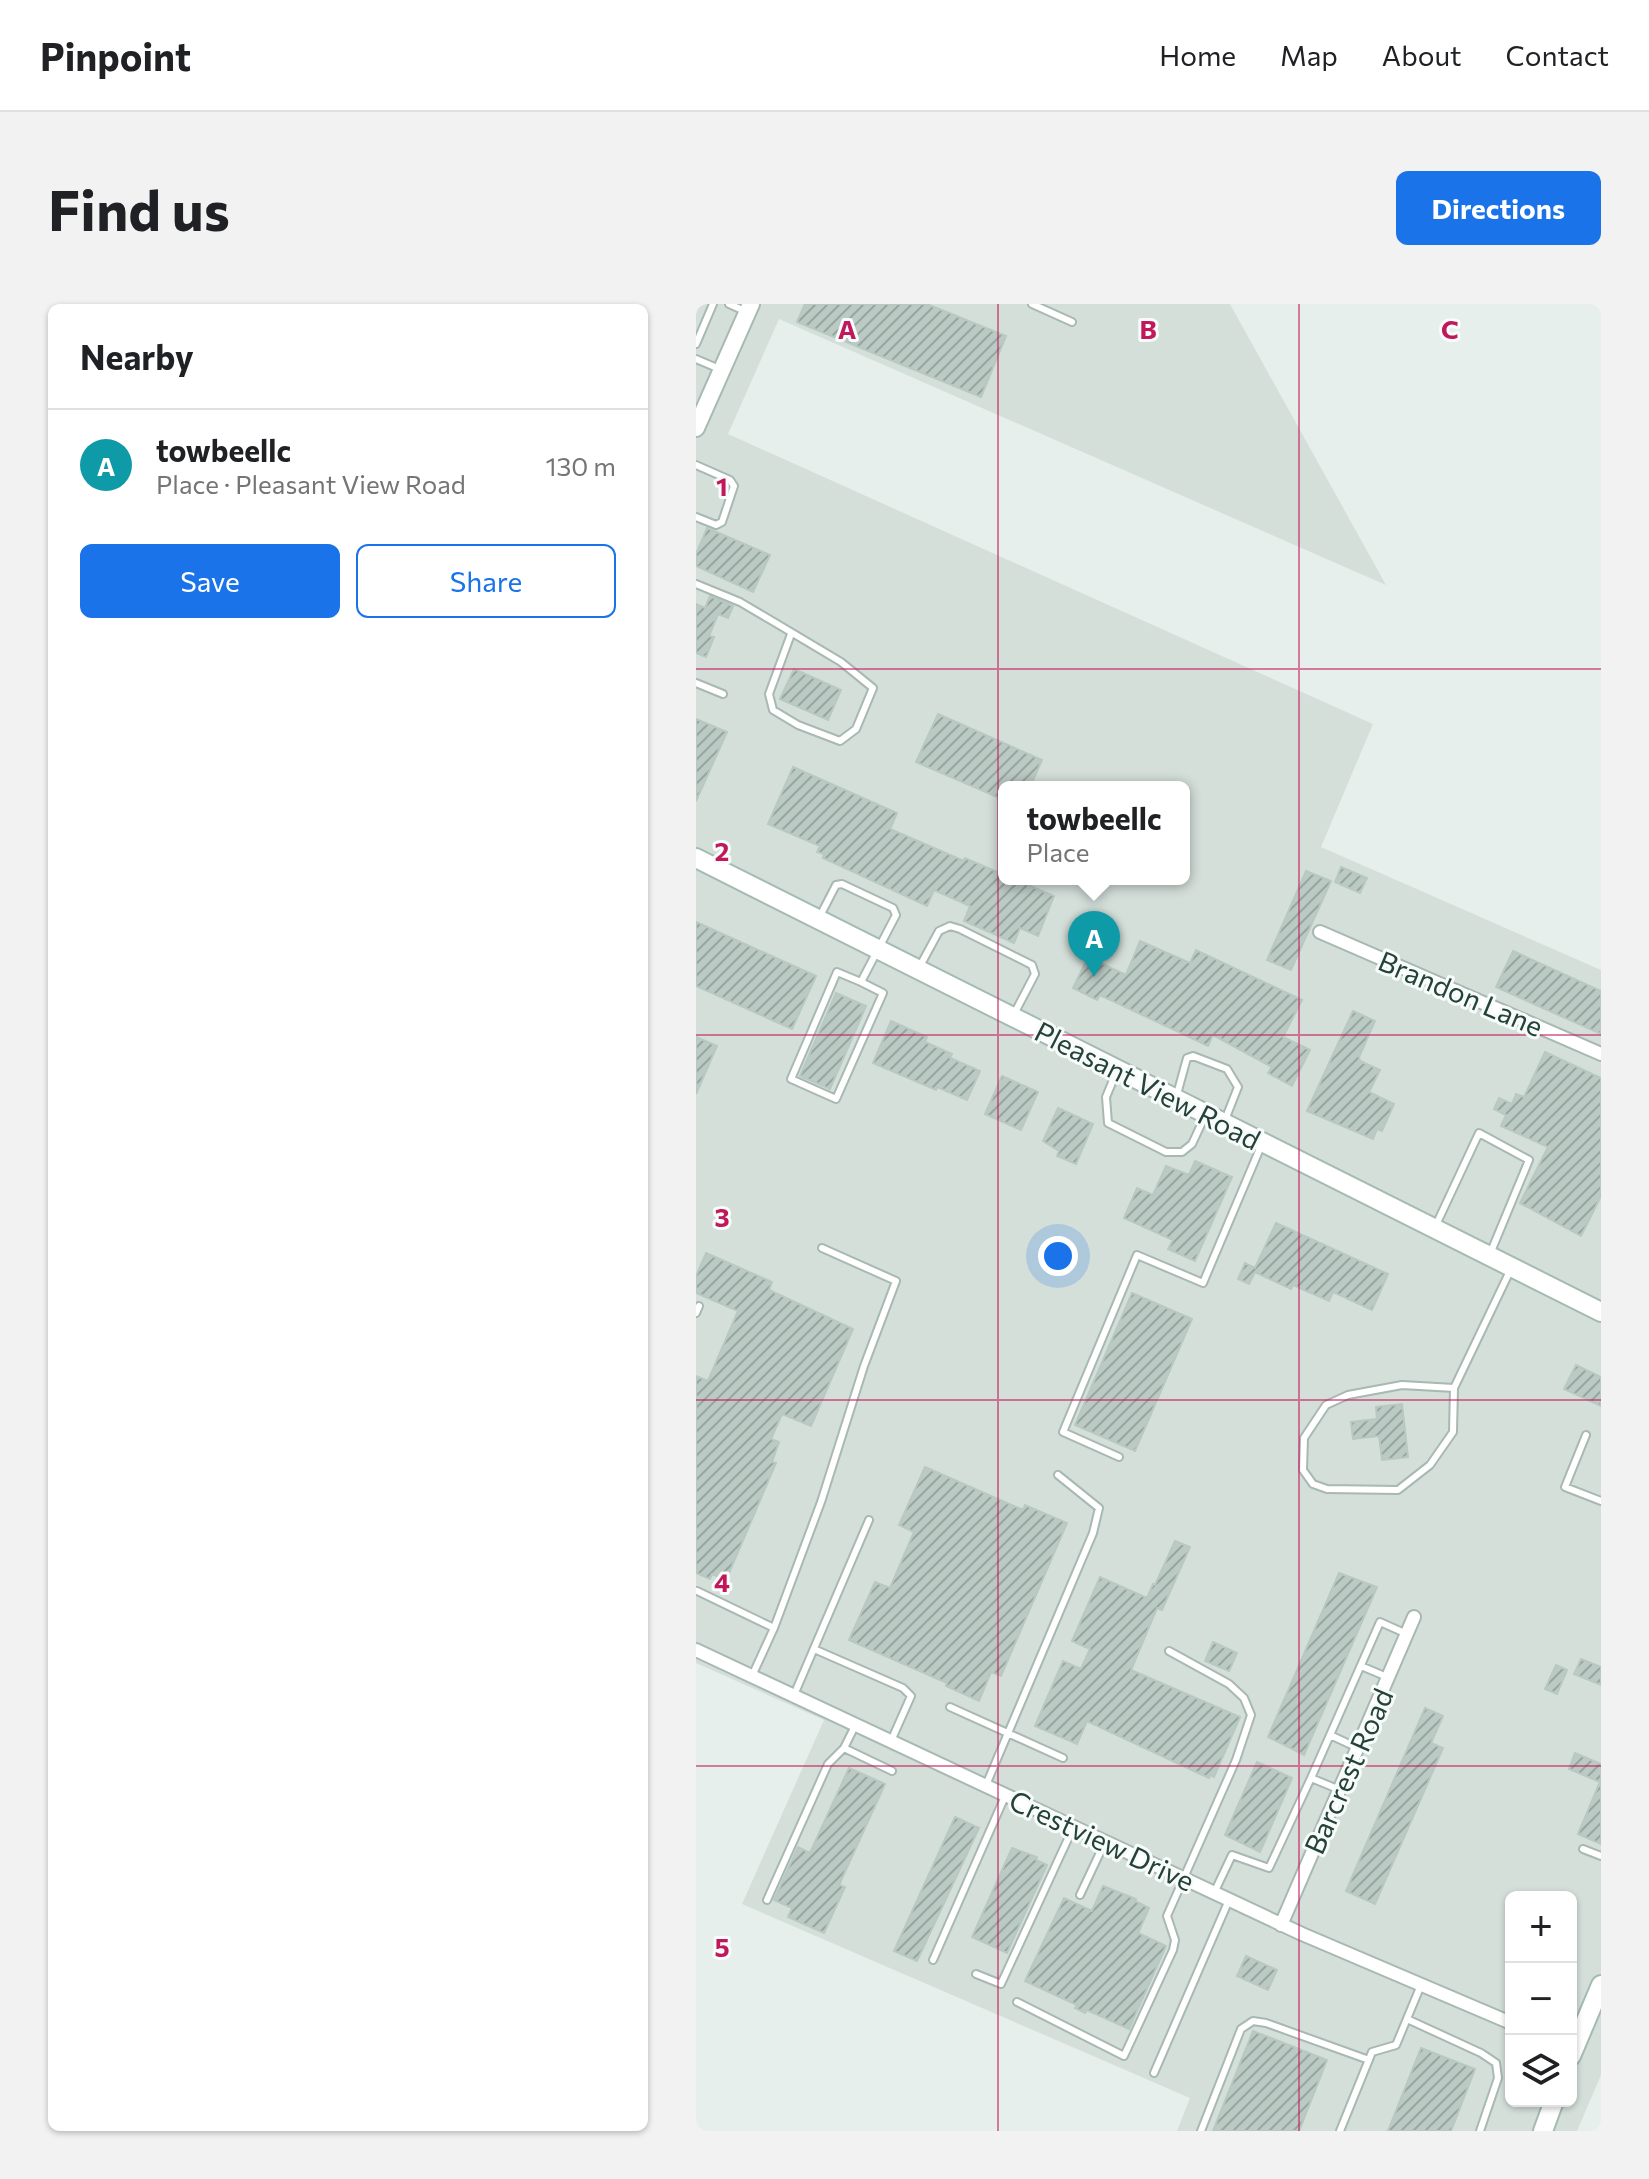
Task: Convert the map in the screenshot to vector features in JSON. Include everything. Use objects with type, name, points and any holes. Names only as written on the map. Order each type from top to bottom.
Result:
[{"type":"main road","name":"Pleasant View Road","points":[[696,858],[1434,1229],[1600,1308]]},
{"type":"main road","points":[[1577,2040],[1601,1985]]},
{"type":"main road","points":[[1543,2131],[1552,2107]]},
{"type":"street","points":[[696,428],[749,308]]},
{"type":"street","name":"Brandon Lane","points":[[1320,932],[1601,1054]]},
{"type":"street","name":"Barcrest Road","points":[[1281,1925],[1414,1617]]},
{"type":"street","name":"Crestview Drive","points":[[696,1650],[1281,1925],[1505,2020]]},
{"type":"lane","points":[[696,344],[713,304]]},
{"type":"lane","points":[[729,304],[749,308]]},
{"type":"lane","points":[[1032,304],[1072,322]]},
{"type":"lane","points":[[696,359],[722,370]]},
{"type":"lane","points":[[696,465],[730,480],[734,486],[722,522],[716,525],[696,517]]},
{"type":"lane","points":[[696,584],[740,602],[841,662],[873,688],[856,729],[840,741],[798,725],[773,710],[769,694],[791,634]]},
{"type":"lane","points":[[696,683],[723,694]]},
{"type":"lane","points":[[818,920],[836,885],[842,884],[893,908],[896,915],[861,982]]},
{"type":"lane","points":[[918,969],[944,927],[960,929],[1032,965],[1035,969],[1013,1017]]},
{"type":"lane","points":[[837,972],[861,982],[883,993],[836,1099],[791,1079],[837,972]]},
{"type":"lane","points":[[1175,1099],[1187,1058],[1193,1056],[1227,1069],[1238,1087],[1224,1123]]},
{"type":"lane","points":[[1118,1070],[1106,1097],[1108,1123],[1166,1152],[1182,1152],[1192,1144],[1206,1114]]},
{"type":"lane","points":[[1434,1229],[1479,1133],[1529,1160],[1489,1256]]},
{"type":"lane","points":[[1119,1457],[1063,1432],[1137,1255],[1203,1283],[1262,1142]]},
{"type":"lane","points":[[752,1676],[774,1628],[821,1502],[864,1366],[896,1281],[822,1248]]},
{"type":"lane","points":[[1454,1388],[1402,1385],[1348,1395],[1326,1405],[1304,1438],[1303,1470],[1313,1484],[1327,1489],[1398,1490],[1430,1465],[1453,1432],[1454,1388],[1512,1267]]},
{"type":"lane","points":[[1586,1435],[1565,1487],[1601,1501]]},
{"type":"lane","points":[[986,1785],[1093,1533],[1099,1508],[1058,1475]]},
{"type":"lane","points":[[794,1695],[869,1520]]},
{"type":"lane","points":[[697,1591],[774,1628]]},
{"type":"lane","points":[[1214,1893],[1232,1855],[1269,1868],[1380,1622],[1407,1634]]},
{"type":"lane","points":[[814,1649],[903,1688],[911,1696],[891,1741]]},
{"type":"lane","points":[[1017,2002],[1124,2056],[1173,1950],[1175,1940],[1167,1916],[1236,1760],[1251,1715],[1244,1698],[1229,1684],[1169,1651]]},
{"type":"lane","points":[[1361,1666],[1389,1678]]},
{"type":"lane","points":[[950,1707],[1063,1758]]},
{"type":"lane","points":[[767,1900],[828,1764],[844,1748],[856,1724]]},
{"type":"lane","points":[[1330,1735],[1358,1748]]},
{"type":"lane","points":[[844,1748],[892,1771]]},
{"type":"lane","points":[[1311,1778],[1340,1790]]},
{"type":"lane","points":[[933,1960],[1006,1794]]},
{"type":"lane","points":[[976,1974],[1001,1984],[1073,1828]]},
{"type":"lane","points":[[1080,1895],[1105,1842]]},
{"type":"lane","points":[[1583,1849],[1601,1856]]},
{"type":"lane","points":[[1154,2073],[1229,1900]]},
{"type":"lane","points":[[1340,2131],[1372,2052],[1396,2045],[1421,1985]]},
{"type":"lane","points":[[1407,2019],[1496,2063],[1498,2078],[1480,2131]]},
{"type":"lane","points":[[1201,2131],[1241,2029],[1253,2021],[1369,2060]]},
{"type":"shaded area","points":[[696,304],[1230,304],[1386,585],[779,319],[728,434],[1373,724],[1321,847],[1601,970],[1601,2075],[1577,2131],[1177,2131],[1190,2098],[742,1904],[824,1720],[696,1663]]},
{"type":"building","points":[[805,304],[927,304],[1006,336],[981,397],[797,322]]},
{"type":"building","points":[[707,528],[770,555],[753,592],[696,566],[696,554]]},
{"type":"building","points":[[710,596],[733,606],[728,618],[718,614],[709,636],[714,637],[706,657],[696,653],[696,604],[705,608]]},
{"type":"building","points":[[794,669],[841,690],[828,720],[780,699]]},
{"type":"building","points":[[938,714],[1042,760],[1033,781],[998,781],[998,797],[916,762]]},
{"type":"building","points":[[696,719],[727,732],[696,801]]},
{"type":"building","points":[[793,767],[897,813],[890,829],[998,872],[998,885],[1028,885],[1054,896],[1038,936],[1020,928],[1014,943],[964,921],[970,906],[934,890],[927,906],[823,858],[824,854],[817,852],[820,846],[768,824]]},
{"type":"building","points":[[1341,867],[1367,878],[1360,893],[1335,882]]},
{"type":"building","points":[[1306,871],[1331,881],[1291,970],[1267,960]]},
{"type":"building","points":[[696,922],[816,976],[792,1029],[696,986]]},
{"type":"building","points":[[1140,941],[1190,963],[1196,950],[1302,1000],[1283,1037],[1310,1050],[1292,1086],[1268,1073],[1272,1067],[1213,1035],[1208,1046],[1100,995],[1097,1000],[1073,988],[1088,957],[1126,975]]},
{"type":"building","points":[[1513,951],[1601,991],[1601,1034],[1496,987]]},
{"type":"building","points":[[836,993],[866,1006],[830,1089],[800,1076]]},
{"type":"building","points":[[1353,1011],[1375,1021],[1359,1057],[1360,1061],[1380,1070],[1369,1092],[1394,1104],[1382,1131],[1377,1129],[1373,1139],[1307,1111]]},
{"type":"building","points":[[891,1021],[927,1037],[925,1042],[952,1054],[950,1058],[980,1071],[967,1100],[873,1063]]},
{"type":"building","points":[[696,1037],[717,1046],[696,1094]]},
{"type":"building","points":[[1545,1052],[1601,1078],[1601,1196],[1581,1236],[1520,1203],[1548,1147],[1501,1126],[1506,1115],[1494,1109],[1499,1098],[1512,1104],[1516,1094],[1524,1097]]},
{"type":"building","points":[[1002,1076],[1038,1092],[1021,1130],[985,1114]]},
{"type":"building","points":[[1058,1108],[1093,1124],[1076,1164],[1057,1156],[1059,1151],[1043,1141]]},
{"type":"building","points":[[1195,1161],[1232,1177],[1195,1261],[1168,1249],[1173,1240],[1124,1218],[1137,1188],[1153,1195],[1166,1166],[1189,1175]]},
{"type":"building","points":[[1276,1223],[1388,1274],[1372,1310],[1333,1292],[1329,1301],[1293,1285],[1291,1289],[1255,1272],[1249,1284],[1238,1279],[1245,1263],[1255,1268]]},
{"type":"building","points":[[706,1253],[772,1282],[769,1290],[853,1329],[811,1426],[782,1414],[771,1439],[779,1442],[772,1462],[776,1463],[726,1580],[712,1574],[710,1579],[696,1573],[696,1376],[708,1381],[738,1311],[696,1293],[696,1276]]},
{"type":"building","points":[[1132,1293],[1192,1319],[1135,1451],[1075,1425]]},
{"type":"building","points":[[1576,1365],[1601,1377],[1601,1406],[1564,1389]]},
{"type":"building","points":[[1402,1404],[1408,1457],[1382,1460],[1379,1436],[1353,1439],[1351,1422],[1377,1419],[1376,1407]]},
{"type":"building","points":[[925,1467],[1023,1510],[1025,1505],[1067,1523],[1001,1676],[991,1672],[979,1701],[946,1686],[947,1683],[849,1640],[875,1582],[890,1588],[914,1532],[899,1525]]},
{"type":"building","points":[[1175,1541],[1190,1547],[1162,1610],[1157,1608],[1131,1670],[1240,1717],[1214,1777],[1210,1775],[1209,1778],[1087,1721],[1077,1744],[1035,1726],[1063,1661],[1081,1669],[1090,1649],[1072,1641],[1100,1577],[1147,1598]]},
{"type":"building","points":[[1339,1573],[1377,1587],[1304,1755],[1268,1737]]},
{"type":"building","points":[[1213,1642],[1237,1653],[1229,1671],[1205,1661]]},
{"type":"building","points":[[1581,1659],[1601,1667],[1601,1685],[1574,1674]]},
{"type":"building","points":[[1556,1665],[1567,1670],[1557,1694],[1545,1689]]},
{"type":"building","points":[[1425,1708],[1443,1716],[1431,1743],[1443,1748],[1375,1904],[1346,1891]]},
{"type":"building","points":[[1575,1753],[1601,1764],[1601,1844],[1578,1834],[1600,1782],[1569,1769]]},
{"type":"building","points":[[1257,1762],[1292,1778],[1260,1852],[1225,1835]]},
{"type":"building","points":[[849,1768],[885,1784],[839,1885],[845,1887],[824,1933],[788,1917],[792,1908],[774,1900],[798,1847],[810,1853]]},
{"type":"building","points":[[955,1817],[979,1828],[917,1961],[894,1951]]},
{"type":"building","points":[[1012,1848],[1037,1857],[1036,1860],[1047,1865],[1007,1953],[972,1937]]},
{"type":"building","points":[[1103,1886],[1136,1899],[1149,1908],[1138,1933],[1166,1946],[1129,2029],[1087,2010],[1085,2013],[1075,2008],[1077,2005],[1025,1981],[1064,1898],[1092,1911]]},
{"type":"building","points":[[1246,1956],[1277,1970],[1268,1990],[1237,1976]]},
{"type":"building","points":[[1253,2031],[1327,2060],[1299,2131],[1213,2131]]},
{"type":"building","points":[[1421,2048],[1475,2069],[1451,2131],[1388,2131]]},
{"type":"place","name":"towbeellc","points":[[1094,977]]}]
